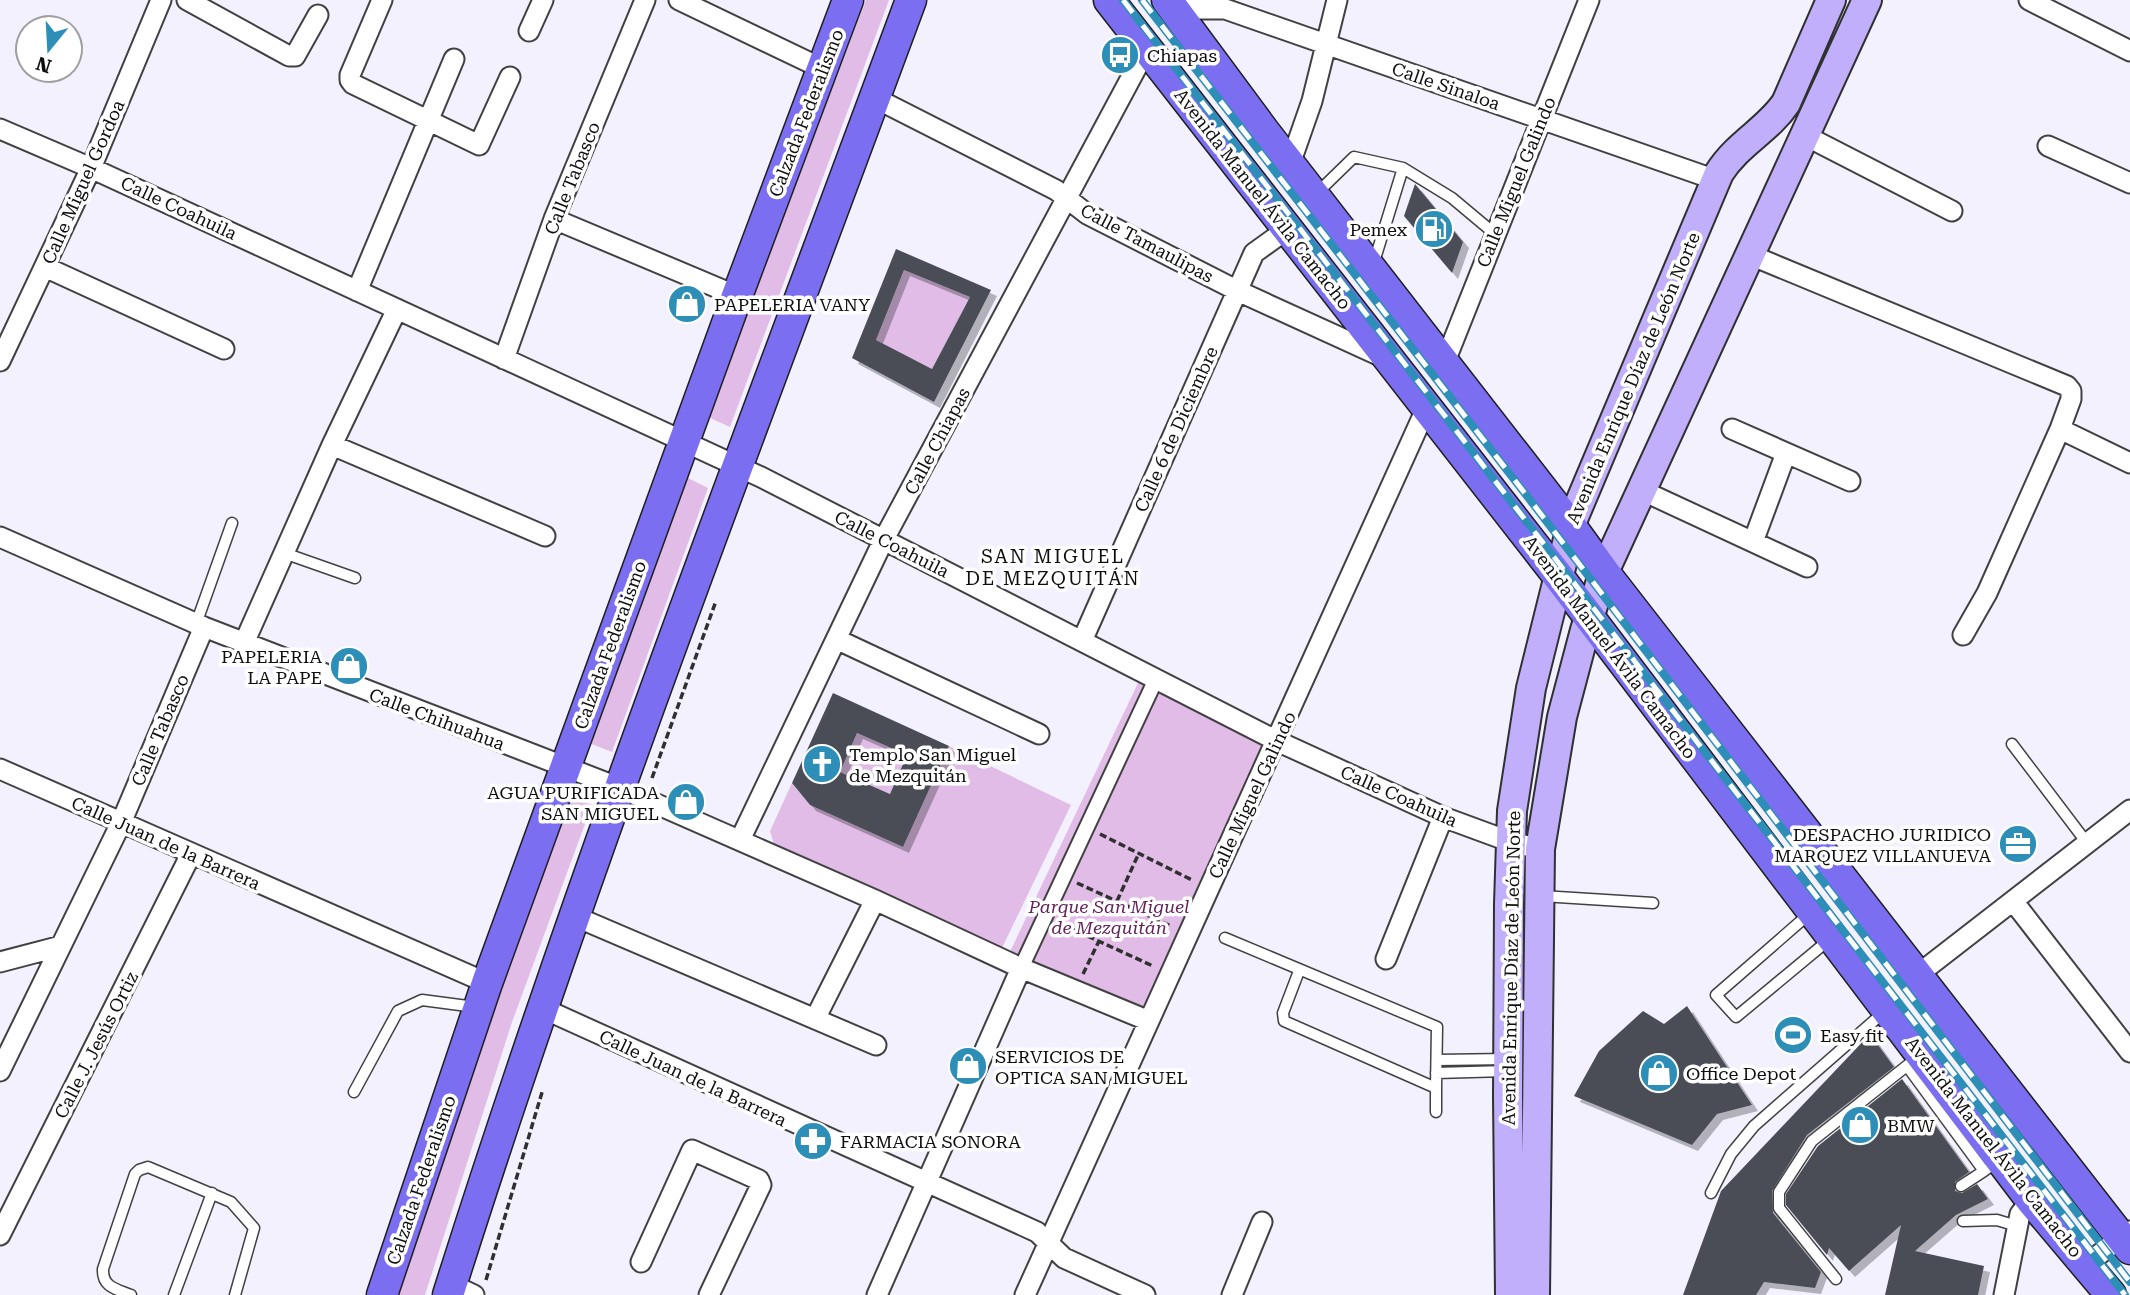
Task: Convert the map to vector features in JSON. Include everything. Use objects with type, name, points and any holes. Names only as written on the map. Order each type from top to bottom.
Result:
[{"type":"main road","name":"Calzada Federalismo","points":[[382,1295],[483,995],[737,296],[848,0]]},
{"type":"main road","points":[[464,1289],[542,1008],[574,916],[632,793],[738,467],[911,0]]},
{"type":"main road","name":"Avenida Manuel Ávila Camacho","points":[[1109,0],[1558,576],[1588,619],[1832,937],[1887,1010],[1914,1060],[1992,1165],[2031,1200],[2111,1295]]},
{"type":"main road","name":"Avenida Enrique Díaz de León Norte","points":[[1510,1295],[1508,1065],[1512,811],[1531,688],[1570,525],[1716,180],[1730,156],[1778,116],[1831,0]]},
{"type":"main road","name":"Avenida Enrique Díaz de León Norte","points":[[1535,1295],[1540,849],[1562,717],[1588,619],[1604,572],[1867,0]]},
{"type":"main road","points":[[1170,5],[1264,131],[1916,976],[2127,1239]]},
{"type":"main road","points":[[1233,159],[1264,131]]},
{"type":"street","name":"Calle Miguel Gordoa","points":[[0,361],[91,168],[161,0]]},
{"type":"street","points":[[187,0],[295,56],[318,15]]},
{"type":"street","points":[[382,0],[350,80],[479,145],[509,77]]},
{"type":"street","points":[[529,31],[543,0]]},
{"type":"street","name":"Calle Tabasco","points":[[505,359],[554,219],[645,0]]},
{"type":"street","points":[[679,0],[823,69]]},
{"type":"street","points":[[1290,164],[1312,101],[1337,0]]},
{"type":"street","name":"Calle Miguel Galindo","points":[[1444,364],[1589,0]]},
{"type":"street","points":[[2029,0],[2130,51]]},
{"type":"street","name":"Calle Sinaloa","points":[[1170,5],[1225,9],[1716,180]]},
{"type":"street","name":"Calle Chiapas","points":[[740,840],[884,539],[1147,48]]},
{"type":"street","points":[[357,290],[454,59]]},
{"type":"street","name":"Calle Tamaulipas","points":[[875,98],[1056,190],[1087,214],[1238,291],[1387,359]]},
{"type":"street","name":"Calle Coahuila","points":[[0,129],[91,168],[738,467],[1277,741],[1443,817],[1511,842],[1540,849]]},
{"type":"street","points":[[1804,135],[1952,211]]},
{"type":"street","points":[[2048,146],[2130,183]]},
{"type":"street","points":[[554,219],[737,296]]},
{"type":"street","name":"Calle 6 de Diciembre","points":[[1082,641],[1254,253],[1286,230]]},
{"type":"street","points":[[1748,254],[2067,386],[2071,391],[2071,399],[2060,429],[1987,593],[1963,635]]},
{"type":"street","points":[[45,267],[224,349]]},
{"type":"street","points":[[244,643],[332,445],[397,309]]},
{"type":"street","name":"Calle Miguel Galindo","points":[[1025,1295],[1426,409]]},
{"type":"street","points":[[1732,429],[1850,481]]},
{"type":"street","points":[[2060,429],[2130,463]]},
{"type":"street","points":[[332,445],[545,536]]},
{"type":"street","points":[[1753,542],[1786,453]]},
{"type":"street","points":[[1641,490],[1807,567]]},
{"type":"street","name":"Calle Chihuahua","points":[[0,537],[200,626],[632,793],[875,900],[1021,968],[1149,1021]]},
{"type":"street","name":"Calle Tabasco","points":[[0,1071],[121,823],[200,626]]},
{"type":"street","points":[[836,639],[1040,734]]},
{"type":"street","points":[[877,1295],[1021,968],[1156,679]]},
{"type":"street","name":"Calle Juan de la Barrera","points":[[0,769],[191,855],[483,995]]},
{"type":"street","points":[[1916,976],[2130,810]]},
{"type":"street","points":[[1386,959],[1443,817]]},
{"type":"street","name":"Calle J. Jesús Ortiz","points":[[0,1235],[191,855]]},
{"type":"street","points":[[815,1019],[875,900]]},
{"type":"street","points":[[2013,901],[2130,1052]]},
{"type":"street","points":[[574,916],[876,1045]]},
{"type":"street","points":[[0,962],[61,946]]},
{"type":"street","name":"Calle Juan de la Barrera","points":[[542,1008],[1037,1232],[1064,1258],[1144,1295]]},
{"type":"street","points":[[641,1262],[692,1150],[761,1182],[709,1295]]},
{"type":"street","points":[[2004,1295],[2017,1226],[2024,1207],[2031,1200]]},
{"type":"street","points":[[1232,1295],[1262,1222]]},
{"type":"street","points":[[2087,1264],[2127,1239]]},
{"type":"lane","points":[[1315,195],[1354,157],[1403,168],[1452,198],[1495,234]]},
{"type":"lane","points":[[1371,269],[1403,168]]},
{"type":"lane","points":[[200,626],[232,523]]},
{"type":"lane","points":[[284,553],[355,578]]},
{"type":"lane","points":[[2012,744],[2087,843]]},
{"type":"lane","points":[[1539,896],[1653,903]]},
{"type":"lane","points":[[1812,911],[1716,995],[1736,1017],[1832,937]]},
{"type":"lane","points":[[1225,938],[1437,1027],[1436,1112]]},
{"type":"lane","points":[[1299,971],[1283,1013],[1284,1021],[1436,1088]]},
{"type":"lane","points":[[354,1092],[398,1011],[422,1000],[483,995]]},
{"type":"lane","points":[[1712,1193],[1731,1154],[1754,1126],[1887,1010]]},
{"type":"lane","points":[[1437,1060],[1508,1065]]},
{"type":"lane","points":[[1836,1279],[1779,1208],[1779,1192],[1812,1141],[1914,1060]]},
{"type":"lane","points":[[1436,1073],[1508,1065]]},
{"type":"lane","points":[[1961,1186],[1992,1165]]},
{"type":"lane","points":[[131,1295],[105,1284],[102,1278],[103,1269],[135,1174],[148,1167],[231,1202],[254,1228],[234,1295]]},
{"type":"lane","points":[[174,1295],[212,1194]]},
{"type":"lane","points":[[1963,1221],[1997,1220],[2017,1226]]},
{"type":"path","points":[[632,793],[719,593]]},
{"type":"path","points":[[1087,828],[1192,880]]},
{"type":"path","points":[[1117,901],[1139,853]]},
{"type":"path","points":[[1064,877],[1171,926]]},
{"type":"path","points":[[1045,916],[1153,966]]},
{"type":"path","points":[[1082,976],[1099,941]]},
{"type":"path","points":[[464,1289],[545,1084]]},
{"type":"green space","points":[[866,0],[889,0],[730,427],[708,417]]},
{"type":"green space","points":[[904,270],[970,297],[932,369],[876,340]]},
{"type":"green space","points":[[686,477],[708,488],[612,752],[589,743]]},
{"type":"green space","name":"Parque San Miguel de Mezquitán","points":[[1139,681],[1267,745],[1145,1017],[1007,958]]},
{"type":"green space","points":[[857,733],[907,755],[890,794],[840,772]]},
{"type":"green space","points":[[949,746],[1071,805],[1002,948],[774,844],[770,831],[792,783],[810,805],[903,847]]},
{"type":"green space","points":[[568,796],[592,805],[512,1022],[425,1295],[398,1295],[487,1013]]},
{"type":"building","name":"Pemex","points":[[1415,184],[1463,242],[1452,273],[1404,216]]},
{"type":"building","points":[[896,249],[991,290],[934,402],[852,358]],"holes":[[[904,270],[970,297],[932,369],[876,340]]]},
{"type":"building","name":"Templo San Miguel de Mezquitán","points":[[833,693],[949,746],[903,847],[810,805],[792,783]],"holes":[[[857,733],[907,755],[890,794],[840,772]]]},
{"type":"building","name":"Office Depot","points":[[1687,1006],[1752,1105],[1717,1114],[1692,1145],[1574,1096],[1599,1051],[1643,1011],[1664,1024]]},
{"type":"building","points":[[1870,1034],[1894,1067],[1807,1135],[1772,1191],[1773,1213],[1821,1272],[1815,1288],[1764,1282],[1756,1295],[1683,1295],[1721,1191]]},
{"type":"building","points":[[1902,1079],[1969,1172],[1955,1182],[1955,1191],[1962,1193],[1977,1184],[1988,1199],[1956,1215],[1915,1251],[1984,1266],[1978,1295],[1885,1295],[1901,1225],[1849,1271],[1829,1248],[1827,1255],[1786,1205],[1786,1194],[1818,1146]]},
{"type":"railway","points":[[1123,0],[2125,1295]]},
{"type":"railway","points":[[1142,0],[1527,496],[2130,1282]]},
{"type":"place","name":"Chiapas","points":[[1120,55]]},
{"type":"place","name":"Pemex","points":[[1434,229]]},
{"type":"place","name":"PAPELERIA VANY","points":[[687,304]]},
{"type":"place","name":"PAPELERIA LA PAPE","points":[[349,666]]},
{"type":"place","name":"Templo San Miguel de Mezquitán","points":[[822,764]]},
{"type":"place","name":"AGUA PURIFICADA SAN MIGUEL","points":[[686,802]]},
{"type":"place","name":"DESPACHO JURIDICO MARQUEZ VILLANUEVA","points":[[2018,844]]},
{"type":"place","name":"Easy fit","points":[[1793,1035]]},
{"type":"place","name":"SERVICIOS DE OPTICA SAN MIGUEL","points":[[968,1066]]},
{"type":"place","name":"Office Depot","points":[[1659,1073]]},
{"type":"place","name":"BMW","points":[[1860,1125]]},
{"type":"place","name":"FARMACIA SONORA","points":[[813,1141]]},
{"type":"district","name":"SAN MIGUEL DE MEZQUITÁN","points":[[1053,567]]}]
